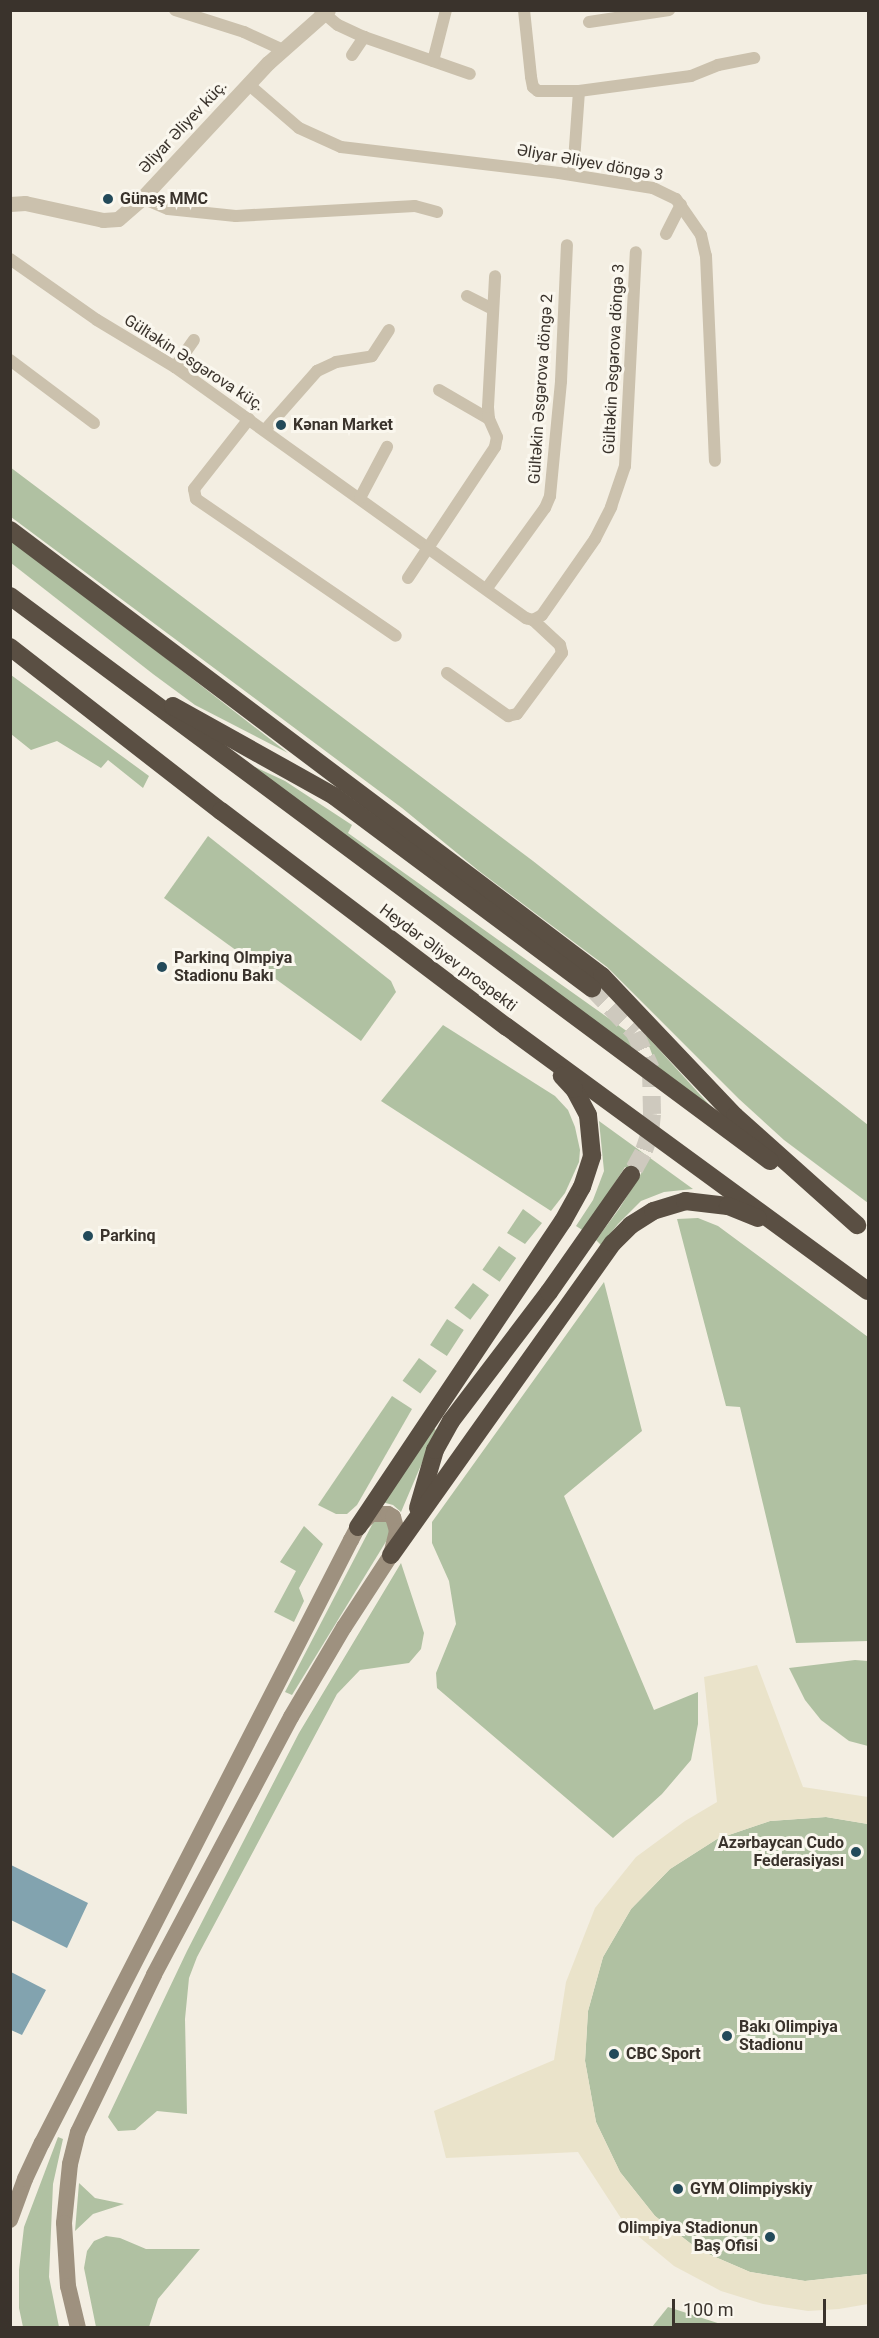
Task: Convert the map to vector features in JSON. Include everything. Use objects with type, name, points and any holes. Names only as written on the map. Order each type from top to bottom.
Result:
[{"type":"highway","points":[[10,531],[602,976],[735,1116],[863,1229]]},
{"type":"highway","points":[[10,582],[83,650],[166,702],[334,796],[592,988]]},
{"type":"highway","name":"Heydər Əliyev prospekti","points":[[10,596],[863,1229]]},
{"type":"highway","name":"Heydər Əliyev prospekti","points":[[10,647],[220,811],[507,1027],[868,1291]]},
{"type":"highway","points":[[358,1527],[563,1221],[588,1170],[592,1138],[588,1115],[582,1101],[562,1076],[507,1027]]},
{"type":"highway","points":[[415,1518],[430,1463],[446,1429],[594,1231],[632,1175]]},
{"type":"highway","points":[[391,1555],[415,1518],[613,1243],[631,1225],[653,1211],[685,1201],[728,1206],[762,1220],[823,1256]]},
{"type":"main road","points":[[10,2220],[25,2179],[42,2143],[358,1527],[377,1512],[393,1517],[397,1531],[391,1555],[344,1627],[286,1728],[149,1985],[78,2132],[70,2164],[64,2223],[68,2286],[78,2328]]},
{"type":"street","points":[[175,10],[244,32],[283,50]]},
{"type":"street","points":[[433,61],[446,10]]},
{"type":"street","points":[[524,10],[533,87],[545,92],[579,91],[691,76],[718,65],[754,58]]},
{"type":"street","points":[[589,22],[669,10]]},
{"type":"street","points":[[324,12],[338,25],[364,37],[470,74]]},
{"type":"street","name":"Əliyar Əliyev küç.","points":[[10,204],[25,202],[111,220],[124,214],[142,198],[248,84],[324,12]]},
{"type":"street","points":[[352,55],[364,37]]},
{"type":"street","name":"Əliyar Əliyev döngə 3","points":[[248,84],[299,128],[341,147],[573,175],[667,192],[681,205],[701,235],[706,256],[715,461]]},
{"type":"street","points":[[573,175],[579,91]]},
{"type":"street","points":[[142,198],[168,209],[236,216],[415,206],[436,212]]},
{"type":"street","points":[[666,234],[681,205]]},
{"type":"street","name":"Gültəkin Əsgərova döngə 2","points":[[487,588],[545,508],[550,496],[561,381],[567,245]]},
{"type":"street","name":"Gültəkin Əsgərova döngə 3","points":[[533,620],[542,615],[594,539],[611,507],[625,466],[636,252]]},
{"type":"street","name":"Gültəkin Əsgərova küç.","points":[[10,259],[97,320],[175,368],[249,418],[526,618],[533,620],[560,645],[562,652],[517,714],[508,716],[447,673]]},
{"type":"street","points":[[489,419],[495,276]]},
{"type":"street","points":[[467,296],[493,309]]},
{"type":"street","points":[[265,430],[317,370],[336,362],[372,356],[389,330]]},
{"type":"street","points":[[175,368],[194,340]]},
{"type":"street","points":[[10,360],[93,423]]},
{"type":"street","points":[[408,578],[495,447],[496,430],[489,419],[439,390]]},
{"type":"street","points":[[249,418],[194,489],[196,499],[396,636]]},
{"type":"street","points":[[360,498],[387,447]]},
{"type":"green space","points":[[10,467],[533,861],[868,1125],[868,1203],[784,1140],[739,1099],[607,967],[479,871],[402,808],[11,517]]},
{"type":"green space","points":[[10,537],[288,753],[195,705],[153,674],[11,563]]},
{"type":"green space","points":[[11,675],[149,776],[143,788],[108,760],[101,768],[57,741],[31,750],[11,734]]},
{"type":"green space","points":[[227,754],[285,781],[352,825],[348,833],[628,1032],[639,1054]]},
{"type":"green space","points":[[208,836],[391,981],[396,992],[361,1041],[164,898]]},
{"type":"green space","points":[[443,1025],[555,1096],[568,1110],[575,1127],[580,1150],[579,1162],[565,1193],[551,1211],[381,1101]]},
{"type":"green space","points":[[644,1033],[715,1111],[657,1067]]},
{"type":"green space","points":[[599,1121],[693,1189],[664,1192],[641,1201],[601,1245],[596,1240],[642,1172],[625,1167],[584,1231],[576,1226],[593,1200],[604,1171]]},
{"type":"green space","points":[[523,1209],[542,1223],[525,1244],[507,1233]]},
{"type":"green space","points":[[698,1218],[718,1226],[868,1337],[868,1641],[796,1643],[740,1407],[726,1406],[677,1219]]},
{"type":"green space","points":[[499,1246],[516,1258],[500,1282],[482,1270]]},
{"type":"green space","points":[[604,1282],[642,1431],[564,1496],[654,1710],[698,1692],[698,1724],[691,1760],[662,1794],[613,1838],[437,1688],[436,1673],[456,1624],[449,1581],[432,1543],[432,1522]]},
{"type":"green space","points":[[473,1283],[489,1295],[470,1320],[454,1308]]},
{"type":"green space","points":[[447,1319],[464,1330],[447,1356],[430,1345]]},
{"type":"green space","points":[[419,1358],[437,1371],[420,1394],[403,1381]]},
{"type":"green space","points":[[392,1396],[412,1409],[357,1505],[347,1514],[336,1514],[318,1505]]},
{"type":"green space","points":[[431,1426],[436,1430],[401,1512],[393,1505],[382,1502]]},
{"type":"green space","points":[[374,1521],[389,1522],[390,1535],[292,1695],[285,1692]]},
{"type":"green space","points":[[304,1526],[323,1544],[299,1588],[304,1601],[294,1622],[274,1612],[296,1571],[280,1562]]},
{"type":"green space","points":[[401,1563],[424,1633],[421,1649],[409,1663],[360,1670],[337,1694],[197,1957],[189,1978],[185,2019],[187,2114],[157,2111],[135,2130],[118,2131],[108,2117],[187,1951],[299,1733]]},
{"type":"green space","points":[[855,1660],[868,1661],[868,1746],[849,1741],[821,1720],[805,1700],[789,1668]]},
{"type":"green space","name":"Bakı Olimpiya Stadionu","points":[[826,1817],[868,1824],[868,2274],[805,2281],[750,2272],[699,2250],[655,2216],[620,2172],[596,2122],[585,2061],[588,2011],[603,1957],[631,1909],[670,1869],[717,1839],[770,1821]]},
{"type":"green space","points":[[58,2137],[63,2139],[53,2184],[49,2277],[59,2327],[23,2327],[19,2308],[19,2270],[24,2227]]},
{"type":"green space","points":[[79,2183],[95,2198],[124,2204],[93,2214],[75,2231]]},
{"type":"green space","points":[[106,2236],[120,2238],[146,2249],[200,2249],[158,2299],[149,2327],[96,2327],[84,2268],[87,2251],[94,2241]]},
{"type":"green space","points":[[668,2307],[730,2327],[652,2327]]},
{"type":"shaded area","points":[[757,1665],[803,1787],[868,1797],[868,1824],[826,1817],[770,1821],[717,1839],[670,1869],[631,1909],[603,1957],[588,2011],[585,2061],[596,2122],[620,2172],[655,2216],[699,2250],[750,2272],[805,2281],[868,2274],[868,2304],[839,2309],[808,2311],[763,2304],[721,2291],[674,2266],[626,2226],[578,2152],[446,2158],[434,2111],[554,2060],[566,1982],[595,1908],[636,1857],[685,1821],[717,1802],[704,1677]]},
{"type":"water","points":[[11,1865],[88,1903],[67,1948],[11,1920]]},
{"type":"water","points":[[11,1972],[46,1990],[22,2035],[11,2030]]},
{"type":"tunnel","points":[[592,988],[635,1033],[651,1069],[650,1133],[643,1153],[631,1175]]},
{"type":"place","name":"Günəş MMC","points":[[108,199]]},
{"type":"place","name":"Kənan Market","points":[[281,425]]},
{"type":"place","name":"Parkinq Olmpiya Stadionu Bakı","points":[[162,967]]},
{"type":"place","name":"Parkinq","points":[[88,1236]]},
{"type":"place","name":"Azərbaycan Cudo Federasiyası","points":[[856,1852]]},
{"type":"place","name":"Bakı Olimpiya Stadionu","points":[[727,2036]]},
{"type":"place","name":"CBC Sport","points":[[614,2054]]},
{"type":"place","name":"GYM Olimpiyskiy","points":[[678,2189]]},
{"type":"place","name":"Olimpiya Stadionun Baş Ofisi","points":[[770,2237]]}]
